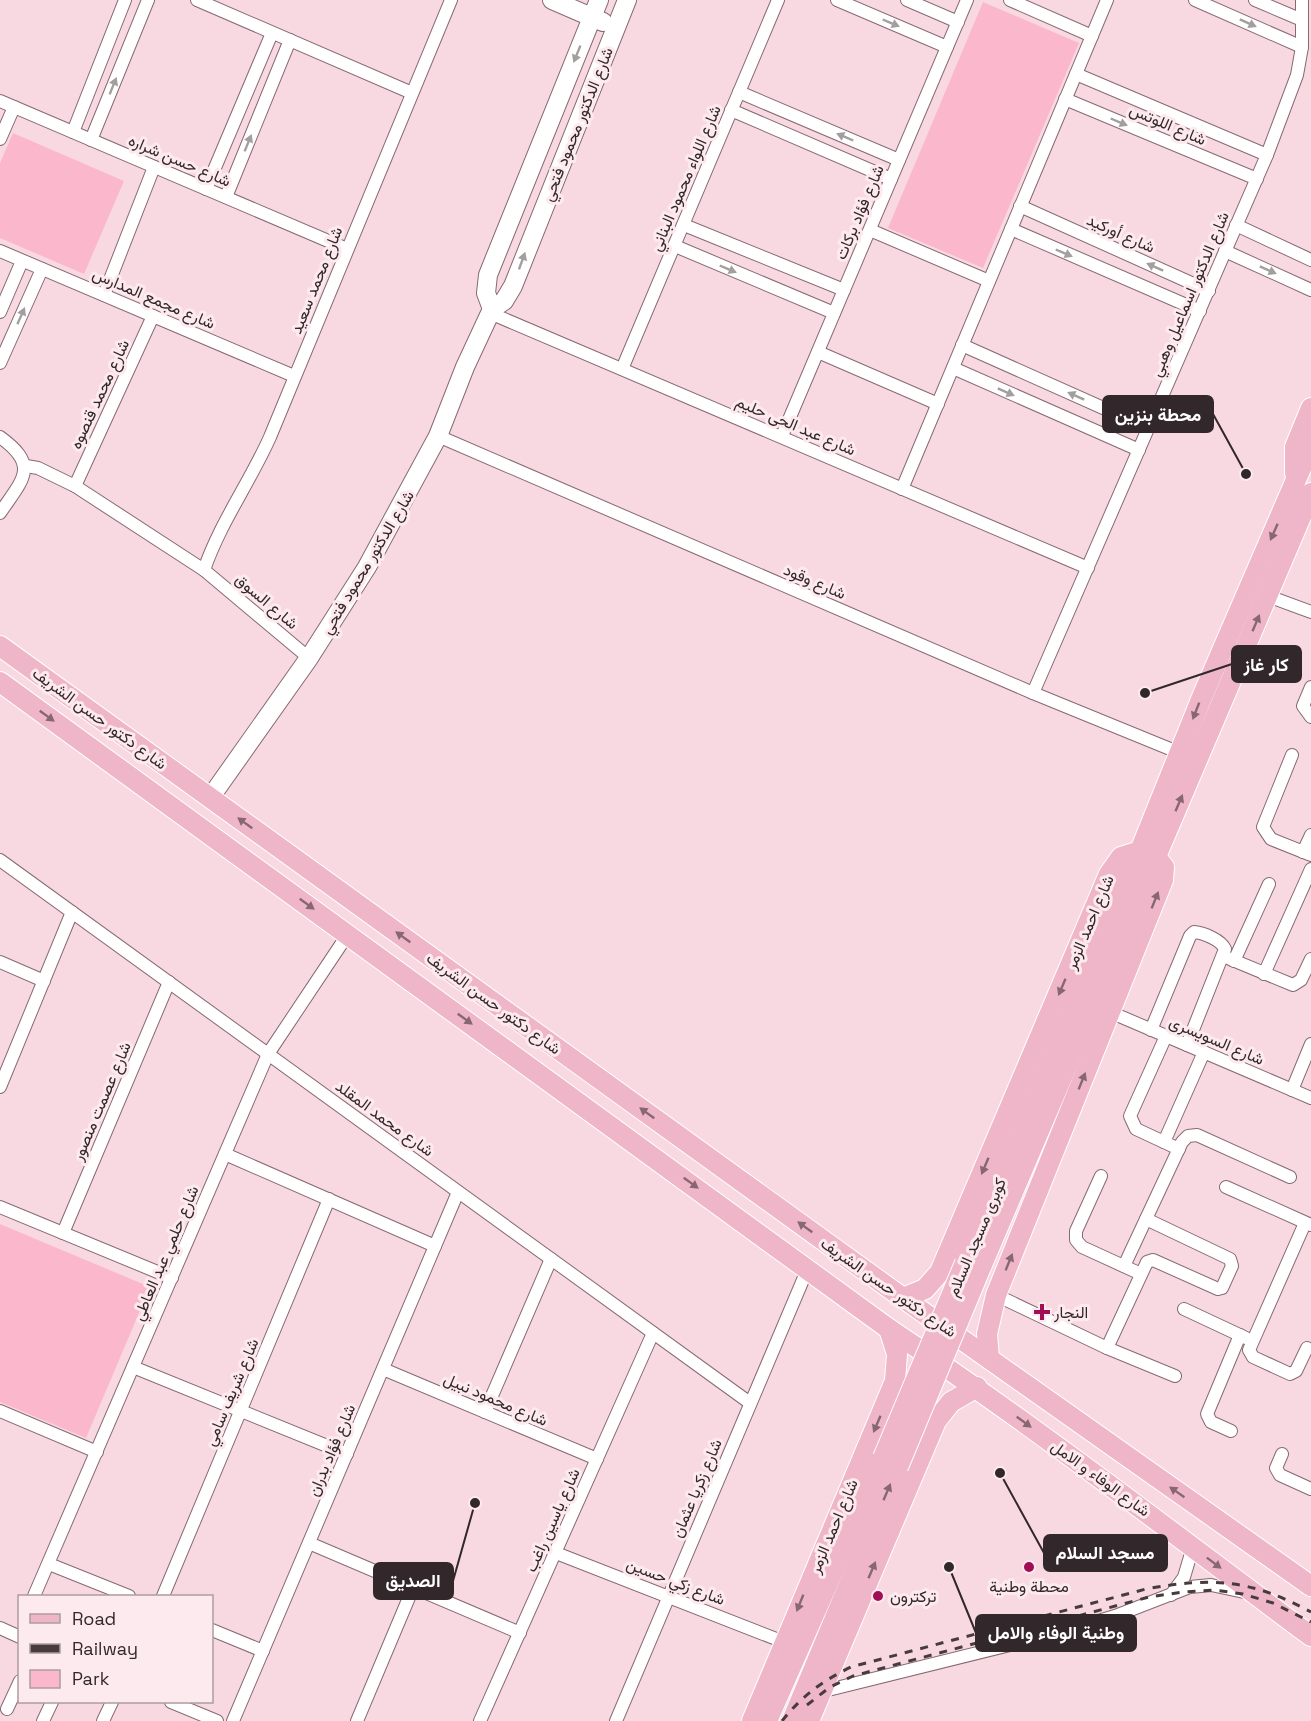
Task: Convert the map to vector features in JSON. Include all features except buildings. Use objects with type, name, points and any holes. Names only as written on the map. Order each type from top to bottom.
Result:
[{"type":"main road","points":[[1297,478],[1293,455],[1311,408]]},
{"type":"main road","points":[[1148,854],[1180,753],[1311,445]]},
{"type":"main road","points":[[1148,854],[1268,596],[1311,493]]},
{"type":"main road","points":[[1278,573],[1291,563],[1311,520]]},
{"type":"main road","name":"شارع دكتور حسن الشريف","points":[[0,646],[989,1358]]},
{"type":"main road","name":"شارع دكتور حسن الشريف","points":[[0,682],[889,1329],[977,1387]]},
{"type":"main road","points":[[989,1358],[987,1335],[996,1295],[1163,880],[1164,867],[1148,854]]},
{"type":"main road","name":"شارع احمد الزمر","points":[[903,1298],[931,1285],[945,1260],[1109,874],[1121,858],[1148,854]]},
{"type":"main road","name":"كوبرى مسجد السلام","points":[[792,1721],[890,1463],[1148,854]]},
{"type":"main road","points":[[280,885],[297,861]]},
{"type":"main road","points":[[421,987],[438,963]]},
{"type":"main road","points":[[945,1260],[949,1275],[959,1287],[973,1294],[996,1295]]},
{"type":"main road","name":"شارع احمد الزمر","points":[[752,1721],[892,1389],[897,1372],[897,1354],[889,1329]]},
{"type":"main road","name":"شارع الوفاء و الامل","points":[[989,1358],[1311,1586]]},
{"type":"main road","points":[[892,1389],[904,1386],[923,1392],[932,1402],[936,1421]]},
{"type":"main road","points":[[809,1721],[936,1421],[951,1402],[977,1387]]},
{"type":"main road","name":"شارع الوفاء و الامل","points":[[977,1387],[1121,1492],[1311,1636]]},
{"type":"main road","name":"كوبرى مسجد السلام","points":[[766,1721],[890,1463]]},
{"type":"main road","points":[[1121,1492],[1140,1465]]},
{"type":"street","points":[[73,132],[126,0]]},
{"type":"street","points":[[91,140],[148,0]]},
{"type":"street","points":[[196,0],[412,93]]},
{"type":"street","name":"شارع محمد سعيد","points":[[204,570],[214,540],[257,465],[451,0]]},
{"type":"street","points":[[552,0],[615,27]]},
{"type":"street","name":"شارع الدكتور محمود فتحي","points":[[490,311],[486,293],[488,275],[599,0]]},
{"type":"street","name":"شارع الدكتور محمود فتحي","points":[[210,798],[309,658],[386,534],[438,436],[490,311],[504,301],[513,286],[627,0]]},
{"type":"street","name":"شارع اللواء محمود البناني","points":[[622,369],[778,0]]},
{"type":"street","points":[[837,0],[947,47]]},
{"type":"street","points":[[907,0],[958,22]]},
{"type":"street","name":"شارع فؤاد بركات","points":[[782,436],[967,0]]},
{"type":"street","points":[[1010,0],[1092,36]]},
{"type":"street","points":[[902,489],[1107,0]]},
{"type":"street","points":[[1195,0],[1302,47]]},
{"type":"street","points":[[1255,0],[1302,20]]},
{"type":"street","name":"شارع الدكتور اسماعيل وهبي","points":[[1033,693],[1267,155],[1297,75],[1302,47],[1302,0]]},
{"type":"street","points":[[206,189],[272,33]]},
{"type":"street","points":[[226,197],[291,40]]},
{"type":"street","name":"شارع اللوتس","points":[[1076,74],[1267,155]]},
{"type":"street","points":[[739,92],[899,160]]},
{"type":"street","name":"شارع اللوتس","points":[[1065,99],[1257,179]]},
{"type":"street","name":"شارع حسن شراره","points":[[0,101],[346,249]]},
{"type":"street","points":[[0,139],[14,107]]},
{"type":"street","points":[[732,110],[891,179]]},
{"type":"street","points":[[104,295],[154,167]]},
{"type":"street","name":"شارع أوركيد","points":[[1020,206],[1209,291]]},
{"type":"street","points":[[684,225],[844,290]]},
{"type":"street","points":[[1236,225],[1311,260]]},
{"type":"street","points":[[870,230],[989,281]]},
{"type":"street","points":[[1011,230],[1200,311]]},
{"type":"street","points":[[675,246],[834,314]]},
{"type":"street","name":"شارع مجمع المدارس","points":[[0,251],[294,376]]},
{"type":"street","points":[[1225,251],[1311,290]]},
{"type":"street","points":[[0,312],[22,261]]},
{"type":"street","points":[[0,363],[42,269]]},
{"type":"street","name":"شارع عبد الحى حليم","points":[[490,311],[1088,568]]},
{"type":"street","name":"شارع محمد قنصوه","points":[[75,486],[153,316]]},
{"type":"street","points":[[962,345],[1148,428]]},
{"type":"street","points":[[818,352],[938,404]]},
{"type":"street","points":[[953,368],[1139,450]]},
{"type":"street","name":"شارع وقود","points":[[438,436],[1033,693],[1180,753]]},
{"type":"street","points":[[0,437],[21,453],[26,466],[23,479],[0,513]]},
{"type":"street","name":"شارع السوق","points":[[26,466],[38,468],[75,486],[204,570],[309,658]]},
{"type":"street","points":[[1268,596],[1311,612]]},
{"type":"street","points":[[1311,687],[1303,706],[1311,717]]},
{"type":"street","points":[[1292,755],[1263,827],[1272,839],[1307,854],[1311,835]]},
{"type":"street","name":"شارع محمد المقلد","points":[[0,860],[750,1403]]},
{"type":"street","points":[[1264,974],[1311,869]]},
{"type":"street","points":[[1187,1045],[1228,958],[1269,884]]},
{"type":"street","points":[[0,1087],[72,912]]},
{"type":"street","points":[[1151,1030],[1192,934],[1197,932],[1222,944],[1228,958],[1289,984],[1296,984],[1301,980],[1311,958]]},
{"type":"street","name":"شارع حلمي عبد العاطي","points":[[34,1595],[268,1054],[348,934]]},
{"type":"street","points":[[0,962],[44,981]]},
{"type":"street","name":"شارع عصمت منصور","points":[[63,1233],[169,982]]},
{"type":"street","name":"شارع السويسرى","points":[[1110,1012],[1311,1098]]},
{"type":"street","points":[[1166,1036],[1130,1116],[1136,1129],[1179,1149]]},
{"type":"street","points":[[1292,1090],[1311,1044]]},
{"type":"street","points":[[1164,1142],[1204,1052]]},
{"type":"street","points":[[1124,1266],[1185,1138],[1197,1135],[1290,1177]]},
{"type":"street","points":[[225,1154],[435,1246]]},
{"type":"street","points":[[1101,1176],[1076,1231],[1076,1240],[1082,1247],[1141,1274]]},
{"type":"street","points":[[1226,1187],[1308,1224],[1305,1238],[1249,1350],[1253,1357],[1290,1374],[1296,1371],[1307,1348]]},
{"type":"street","name":"شارع فؤاد بدران","points":[[233,1721],[458,1192]]},
{"type":"street","name":"شارع شريف سامي","points":[[163,1595],[329,1199]]},
{"type":"street","points":[[0,1207],[172,1278]]},
{"type":"street","points":[[1107,1348],[1147,1262],[1154,1260],[1218,1289],[1223,1286],[1233,1264],[1230,1259],[1146,1220]]},
{"type":"street","points":[[485,1412],[551,1259]]},
{"type":"street","name":"شارع زكريا عثمان","points":[[616,1721],[808,1268]]},
{"type":"street","points":[[996,1295],[1107,1348],[1176,1377]]},
{"type":"street","points":[[1184,1309],[1252,1340]]},
{"type":"street","name":"شارع ياسين راغب","points":[[480,1721],[653,1333]]},
{"type":"street","points":[[1231,1431],[1211,1422],[1207,1414],[1240,1335]]},
{"type":"street","points":[[133,1367],[347,1454]]},
{"type":"street","name":"شارع محمود نبيل","points":[[383,1369],[597,1459]]},
{"type":"street","points":[[0,1411],[97,1452]]},
{"type":"street","points":[[1282,1454],[1276,1468],[1280,1475],[1311,1489]]},
{"type":"street","points":[[309,1543],[520,1633]]},
{"type":"street","points":[[1171,1596],[1184,1577],[1193,1547]]},
{"type":"street","name":"شارع زكي حسين","points":[[556,1553],[669,1595],[784,1642]]},
{"type":"street","points":[[49,1564],[126,1595]]},
{"type":"street","points":[[820,1692],[1058,1633],[1171,1596],[1190,1587],[1211,1584],[1257,1596]]},
{"type":"street","points":[[357,1721],[413,1588]]},
{"type":"street","points":[[213,1630],[263,1651]]},
{"type":"street","points":[[1,1631],[18,1634]]},
{"type":"street","points":[[7,1709],[18,1685]]},
{"type":"street","points":[[43,1721],[51,1703]]},
{"type":"street","points":[[103,1721],[111,1703]]},
{"type":"street","points":[[176,1703],[217,1721]]},
{"type":"green space","points":[[983,2],[1079,43],[983,268],[888,228]]},
{"type":"green space","points":[[13,133],[124,181],[84,274],[0,238],[0,163]]},
{"type":"green space","points":[[0,1224],[150,1287],[86,1438],[0,1402]]},
{"type":"railway","points":[[782,1721],[813,1690],[851,1667],[1146,1589],[1191,1583],[1231,1584],[1269,1593],[1311,1612]]},
{"type":"railway","points":[[807,1705],[830,1687],[853,1676],[1149,1597],[1214,1590],[1243,1594],[1273,1603],[1311,1622]]},
{"type":"place","name":"محطة بنزين","points":[[1246,474]]},
{"type":"place","name":"كار غاز","points":[[1145,693]]},
{"type":"place","name":"النجار","points":[[1042,1312]]},
{"type":"place","name":"مسجد السلام","points":[[1000,1473]]},
{"type":"place","name":"الصديق","points":[[475,1503]]},
{"type":"place","name":"وطنية الوفاء والامل","points":[[949,1567]]},
{"type":"place","name":"محطة وطنية","points":[[1029,1567]]},
{"type":"place","name":"تركترون","points":[[878,1596]]}]
